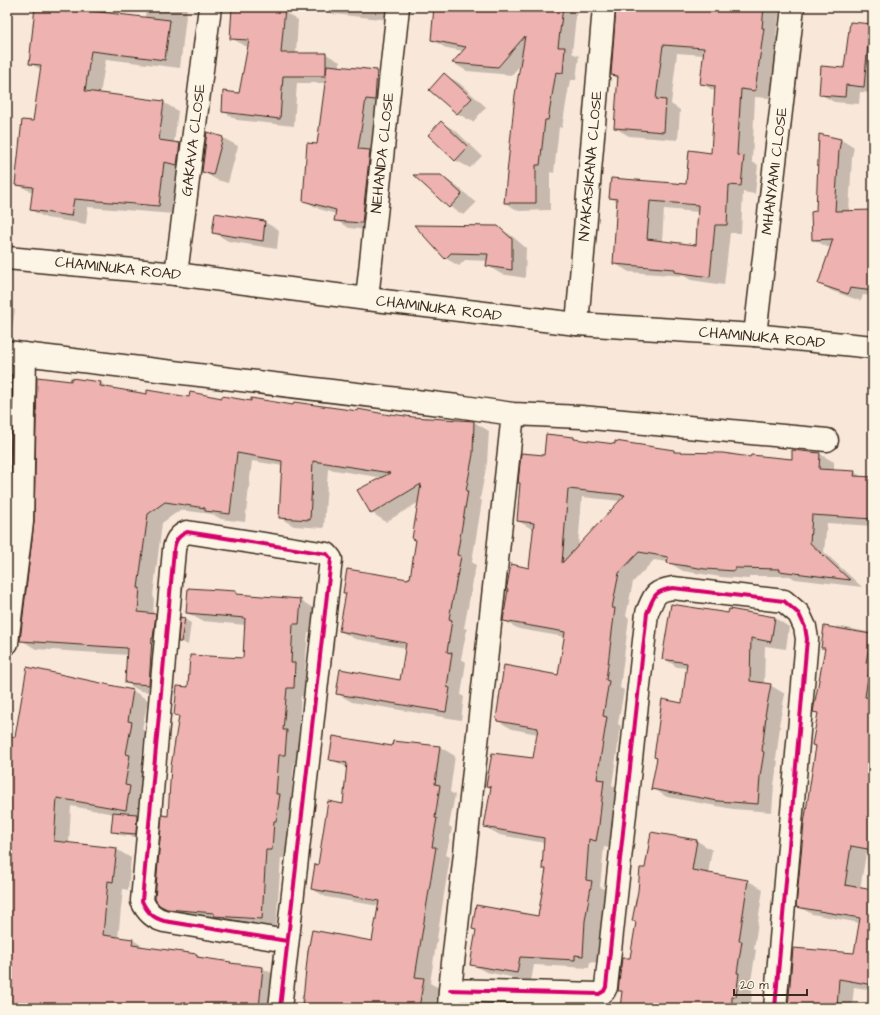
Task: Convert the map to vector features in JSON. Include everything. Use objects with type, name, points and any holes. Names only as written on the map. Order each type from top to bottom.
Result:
[{"type":"street","name":"GAKAVA CLOSE","points":[[176,274],[210,7]]},
{"type":"street","name":"NEHANDA CLOSE","points":[[367,299],[398,7]]},
{"type":"street","name":"NYAKASIKANA CLOSE","points":[[577,324],[604,7]]},
{"type":"street","name":"MHANYAMI CLOSE","points":[[755,335],[793,7]]},
{"type":"street","name":"CHAMINUKA ROAD","points":[[7,258],[176,274],[577,324],[755,335],[873,347]]},
{"type":"street","points":[[7,643],[14,520],[16,353],[450,405],[513,414],[581,417],[827,440]]},
{"type":"street","points":[[513,414],[450,999],[599,994],[604,991],[606,987],[648,613],[654,597],[661,590],[673,588],[784,601],[800,614],[805,627],[807,639],[775,1008]]},
{"type":"street","points":[[280,1008],[331,559],[327,554],[187,532],[182,534],[177,539],[174,550],[142,901],[150,914],[157,919],[164,921],[287,941]]},
{"type":"building","points":[[35,7],[92,7],[91,11],[170,20],[165,60],[91,51],[85,91],[164,101],[159,140],[180,143],[177,165],[164,162],[159,206],[74,199],[71,216],[30,210],[33,187],[15,185],[22,120],[33,121],[41,65],[29,64]]},
{"type":"building","points":[[232,7],[285,7],[281,53],[326,53],[326,75],[327,65],[377,70],[375,100],[366,99],[358,149],[370,150],[362,223],[334,221],[336,210],[303,201],[307,143],[317,144],[326,76],[283,76],[280,119],[222,112],[223,91],[239,93],[249,40],[230,39]]},
{"type":"building","points":[[434,7],[563,7],[558,47],[565,47],[563,73],[556,72],[548,120],[545,120],[540,165],[536,165],[536,203],[504,203],[515,95],[525,36],[498,67],[452,63],[466,47],[431,40]]},
{"type":"building","points":[[616,7],[764,7],[762,28],[764,28],[755,91],[741,89],[737,155],[744,156],[741,186],[729,185],[727,225],[715,225],[710,277],[675,272],[675,269],[613,264],[617,199],[609,198],[611,178],[686,184],[689,150],[711,153],[715,86],[700,84],[704,48],[663,45],[656,99],[666,100],[664,132],[614,128],[618,76],[611,75]],"holes":[[[650,201],[698,205],[696,245],[647,239]]]},
{"type":"building","points":[[850,22],[873,24],[873,44],[868,43],[864,87],[846,85],[845,97],[819,95],[821,66],[844,68]]},
{"type":"building","points":[[444,73],[472,98],[457,114],[429,90]]},
{"type":"building","points":[[441,121],[468,147],[455,161],[428,135]]},
{"type":"building","points":[[207,132],[223,137],[213,175],[202,172]]},
{"type":"building","points":[[819,134],[841,139],[835,211],[873,210],[873,291],[850,288],[848,294],[818,284],[833,239],[812,240],[811,212],[816,211]]},
{"type":"building","points":[[413,175],[441,175],[462,194],[449,208]]},
{"type":"building","points":[[215,213],[265,221],[263,241],[212,233]]},
{"type":"building","points":[[414,225],[498,226],[512,239],[512,270],[486,266],[488,254],[451,253],[445,259]]},
{"type":"building","points":[[7,374],[12,375],[10,475],[7,475]]},
{"type":"building","points":[[37,377],[71,381],[71,378],[101,382],[100,386],[147,394],[147,390],[189,397],[190,392],[222,398],[222,396],[251,401],[251,398],[293,405],[294,402],[358,411],[358,409],[390,415],[474,421],[473,454],[457,555],[461,556],[449,619],[452,620],[447,652],[452,653],[447,687],[450,688],[446,712],[336,694],[340,669],[400,680],[406,643],[339,631],[346,593],[343,593],[347,569],[408,579],[410,578],[416,540],[412,539],[421,484],[371,514],[357,490],[390,473],[313,461],[310,520],[279,518],[282,461],[237,453],[230,514],[205,511],[205,508],[165,502],[148,514],[138,588],[140,588],[138,612],[156,614],[152,638],[149,685],[125,683],[127,648],[20,641],[34,522]]},
{"type":"building","points":[[546,434],[615,444],[615,441],[674,450],[674,452],[723,453],[750,457],[751,455],[792,459],[792,450],[820,453],[819,469],[855,471],[854,476],[873,477],[873,519],[812,515],[810,543],[850,580],[779,571],[780,569],[735,568],[735,571],[705,569],[667,563],[668,557],[639,552],[619,573],[612,608],[615,608],[606,680],[609,681],[603,716],[607,717],[597,779],[604,780],[599,825],[596,841],[589,839],[586,880],[592,881],[585,921],[583,956],[575,955],[575,960],[520,957],[517,973],[470,965],[476,930],[472,929],[476,905],[538,916],[546,869],[542,869],[544,838],[484,827],[491,787],[486,786],[492,753],[533,758],[538,728],[497,721],[496,719],[504,665],[558,675],[565,632],[503,621],[508,589],[506,589],[511,564],[529,568],[534,523],[517,521],[520,483],[518,483],[521,453],[544,455]],"holes":[[[568,489],[625,495],[562,563]]]},
{"type":"building","points":[[188,588],[236,591],[236,594],[301,599],[299,624],[293,624],[291,663],[295,663],[294,688],[287,688],[283,730],[287,730],[285,755],[279,755],[276,794],[280,794],[276,821],[274,821],[272,850],[266,850],[262,919],[214,916],[214,913],[167,909],[159,905],[155,899],[162,815],[168,816],[171,766],[179,716],[174,715],[177,686],[188,687],[190,655],[243,658],[245,618],[186,613]]},
{"type":"building","points":[[671,604],[728,613],[729,609],[775,617],[771,642],[751,638],[750,681],[771,684],[765,716],[762,751],[764,752],[760,776],[758,804],[718,801],[651,789],[657,758],[654,757],[662,699],[682,703],[687,663],[662,659]]},
{"type":"building","points":[[180,617],[185,618],[181,642],[178,642]]},
{"type":"building","points":[[824,626],[871,634],[866,663],[870,664],[865,697],[873,698],[873,850],[851,846],[845,885],[873,890],[873,985],[839,979],[837,1008],[788,1008],[793,948],[854,953],[860,918],[796,907],[804,824],[816,746],[812,745],[818,713],[813,712],[825,648],[821,648]]},
{"type":"building","points":[[27,667],[133,690],[128,721],[132,722],[126,754],[130,755],[125,785],[130,786],[126,810],[57,798],[54,841],[117,848],[113,882],[108,881],[103,935],[133,939],[132,945],[197,954],[197,957],[263,967],[259,1008],[224,1005],[224,1008],[7,1008],[7,736],[15,737]]},
{"type":"building","points":[[333,736],[392,746],[393,741],[440,746],[435,784],[440,785],[435,818],[437,818],[432,847],[436,847],[415,977],[424,978],[419,1008],[302,1008],[308,951],[312,930],[372,941],[379,901],[311,889],[315,864],[318,865],[328,801],[343,804],[347,763],[329,760]]},
{"type":"building","points":[[113,812],[137,814],[136,834],[111,832]]},
{"type":"building","points":[[651,832],[697,840],[692,870],[748,880],[739,941],[742,941],[737,973],[739,973],[736,997],[732,996],[732,1008],[620,1008],[622,991],[618,991],[622,958],[630,958],[636,922],[632,921],[638,891],[640,868],[645,868]]},
{"type":"cycle path","points":[[280,1008],[331,559],[327,554],[187,532],[181,535],[178,539],[174,550],[142,901],[151,914],[164,921],[287,941]]},
{"type":"cycle path","points":[[450,990],[599,994],[604,991],[606,987],[647,613],[653,598],[658,593],[673,588],[784,601],[799,614],[805,627],[807,639],[775,1008]]}]
